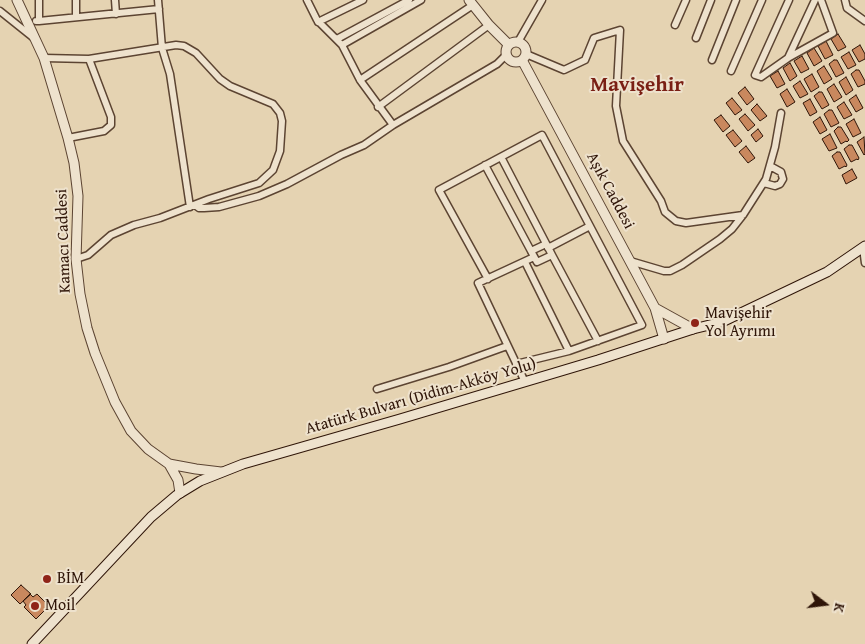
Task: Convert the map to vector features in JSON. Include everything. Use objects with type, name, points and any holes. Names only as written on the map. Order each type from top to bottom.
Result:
[{"type":"street","name":"Kamacı Caddesi","points":[[17,0],[44,58],[68,138],[74,163],[78,196],[76,259],[80,294],[87,328],[95,353],[115,402],[131,431],[148,449],[169,464],[221,472]]},
{"type":"street","points":[[38,21],[39,0]]},
{"type":"street","points":[[76,0],[76,17]]},
{"type":"street","points":[[115,0],[116,14]]},
{"type":"street","points":[[158,0],[162,48],[170,74],[192,206]]},
{"type":"street","points":[[307,0],[318,22],[342,45],[360,80],[393,125]]},
{"type":"street","points":[[318,22],[363,0]]},
{"type":"street","points":[[337,39],[409,0]]},
{"type":"street","points":[[342,45],[421,0]]},
{"type":"street","points":[[192,206],[199,208],[219,207],[259,196],[364,145],[393,125],[497,64],[511,47],[542,0]]},
{"type":"street","points":[[675,25],[686,0]]},
{"type":"street","points":[[696,38],[711,0]]},
{"type":"street","points":[[712,60],[736,0]]},
{"type":"street","points":[[731,72],[762,0]]},
{"type":"street","points":[[789,0],[755,75],[761,77],[788,58],[833,33],[821,0]]},
{"type":"street","points":[[788,58],[815,0]]},
{"type":"street","points":[[845,0],[847,8],[865,22]]},
{"type":"street","points":[[360,80],[471,3]]},
{"type":"street","name":"Aşık Caddesi","points":[[471,3],[511,47],[513,61],[524,57]]},
{"type":"street","points":[[28,22],[159,9]]},
{"type":"street","points":[[0,11],[38,42]]},
{"type":"street","points":[[378,107],[489,25]]},
{"type":"street","points":[[524,57],[564,70],[585,60],[594,38],[620,30],[616,106],[623,141],[661,201],[665,212],[676,221],[686,223],[743,215]]},
{"type":"street","points":[[44,58],[89,59],[180,45],[192,50],[225,83],[241,92],[273,104],[280,113],[282,121],[280,151],[273,170],[264,179],[253,186],[134,225],[111,235],[88,255],[76,259]]},
{"type":"street","name":"Aşık Caddesi","points":[[511,47],[525,47],[524,57],[655,308],[664,339]]},
{"type":"street","points":[[68,138],[104,131],[111,126],[111,117],[89,59]]},
{"type":"street","points":[[630,261],[670,271],[682,265],[732,229],[764,183],[770,166],[781,114]]},
{"type":"street","points":[[488,278],[438,190],[542,135],[642,325],[568,351],[516,364]]},
{"type":"street","points":[[501,157],[598,341]]},
{"type":"street","points":[[485,165],[536,262],[552,256]]},
{"type":"street","points":[[764,183],[774,186],[780,184],[783,179],[781,172],[770,166]]},
{"type":"street","points":[[525,382],[478,283],[525,262],[532,254],[590,226]]},
{"type":"street","points":[[864,247],[865,263]]},
{"type":"street","name":"Atatürk Bulvarı (Didim-Akköy Yolu)","points":[[32,644],[151,516],[180,493],[200,481],[243,464],[525,382],[722,322],[827,272],[864,247]]},
{"type":"street","points":[[525,262],[568,351]]},
{"type":"street","points":[[655,308],[694,329]]},
{"type":"street","points":[[377,389],[448,368],[508,346]]},
{"type":"street","points":[[169,464],[178,480],[180,493]]},
{"type":"building","points":[[838,34],[846,47],[838,51],[831,39]]},
{"type":"building","points":[[826,41],[833,55],[825,59],[818,46]]},
{"type":"building","points":[[860,45],[865,54],[865,59],[859,62],[852,50]]},
{"type":"building","points":[[814,48],[822,61],[814,66],[807,53]]},
{"type":"building","points":[[849,52],[856,65],[848,69],[841,57]]},
{"type":"building","points":[[802,56],[809,69],[801,73],[794,61]]},
{"type":"building","points":[[837,60],[844,73],[836,77],[829,64]]},
{"type":"building","points":[[790,63],[797,76],[790,81],[783,68]]},
{"type":"building","points":[[824,66],[832,79],[824,84],[817,71]]},
{"type":"building","points":[[859,70],[865,81],[865,84],[858,87],[851,74]]},
{"type":"building","points":[[778,71],[785,84],[777,88],[770,76]]},
{"type":"building","points":[[812,74],[819,87],[811,92],[804,79]]},
{"type":"building","points":[[846,77],[853,90],[846,95],[839,82]]},
{"type":"building","points":[[800,81],[808,94],[800,98],[793,86]]},
{"type":"building","points":[[834,84],[842,97],[834,102],[827,89]]},
{"type":"building","points":[[745,87],[754,99],[747,105],[738,93]]},
{"type":"building","points":[[787,89],[795,102],[787,107],[780,94]]},
{"type":"building","points":[[822,92],[829,105],[822,109],[814,96]]},
{"type":"building","points":[[856,95],[863,108],[856,112],[849,100]]},
{"type":"building","points":[[732,98],[742,110],[735,115],[726,103]]},
{"type":"building","points":[[810,99],[817,112],[810,116],[803,103]]},
{"type":"building","points":[[844,102],[852,115],[844,119],[837,107]]},
{"type":"building","points":[[757,104],[767,116],[760,121],[751,110]]},
{"type":"building","points":[[832,110],[839,123],[831,127],[824,114]]},
{"type":"building","points":[[745,114],[755,125],[748,131],[739,119]]},
{"type":"building","points":[[721,115],[730,126],[723,132],[714,120]]},
{"type":"building","points":[[820,117],[827,130],[820,134],[813,122]]},
{"type":"building","points":[[854,119],[861,133],[853,137],[846,124]]},
{"type":"building","points":[[841,127],[849,140],[847,142],[841,144],[834,131]]},
{"type":"building","points":[[758,129],[763,136],[756,142],[751,135]]},
{"type":"building","points":[[733,130],[742,141],[735,147],[726,135]]},
{"type":"building","points":[[830,134],[837,148],[829,151],[822,139]]},
{"type":"building","points":[[864,137],[865,154],[864,155],[857,142]]},
{"type":"building","points":[[852,145],[859,158],[858,160],[851,162],[844,149]]},
{"type":"building","points":[[746,146],[755,158],[748,163],[739,152]]},
{"type":"building","points":[[840,152],[847,165],[846,167],[839,169],[832,156]]},
{"type":"building","points":[[852,169],[857,178],[846,184],[842,175]]},
{"type":"building","points":[[21,585],[31,594],[20,604],[11,595]]},
{"type":"building","points":[[30,594],[33,597],[37,594],[49,606],[36,619],[24,607],[26,605],[23,601]]},
{"type":"place","name":"Mavişehir Yol Ayrımı","points":[[695,323]]},
{"type":"place","name":"BİM","points":[[47,579]]},
{"type":"place","name":"Moil","points":[[35,606]]},
{"type":"district","name":"Mavişehir","points":[[637,86]]}]
